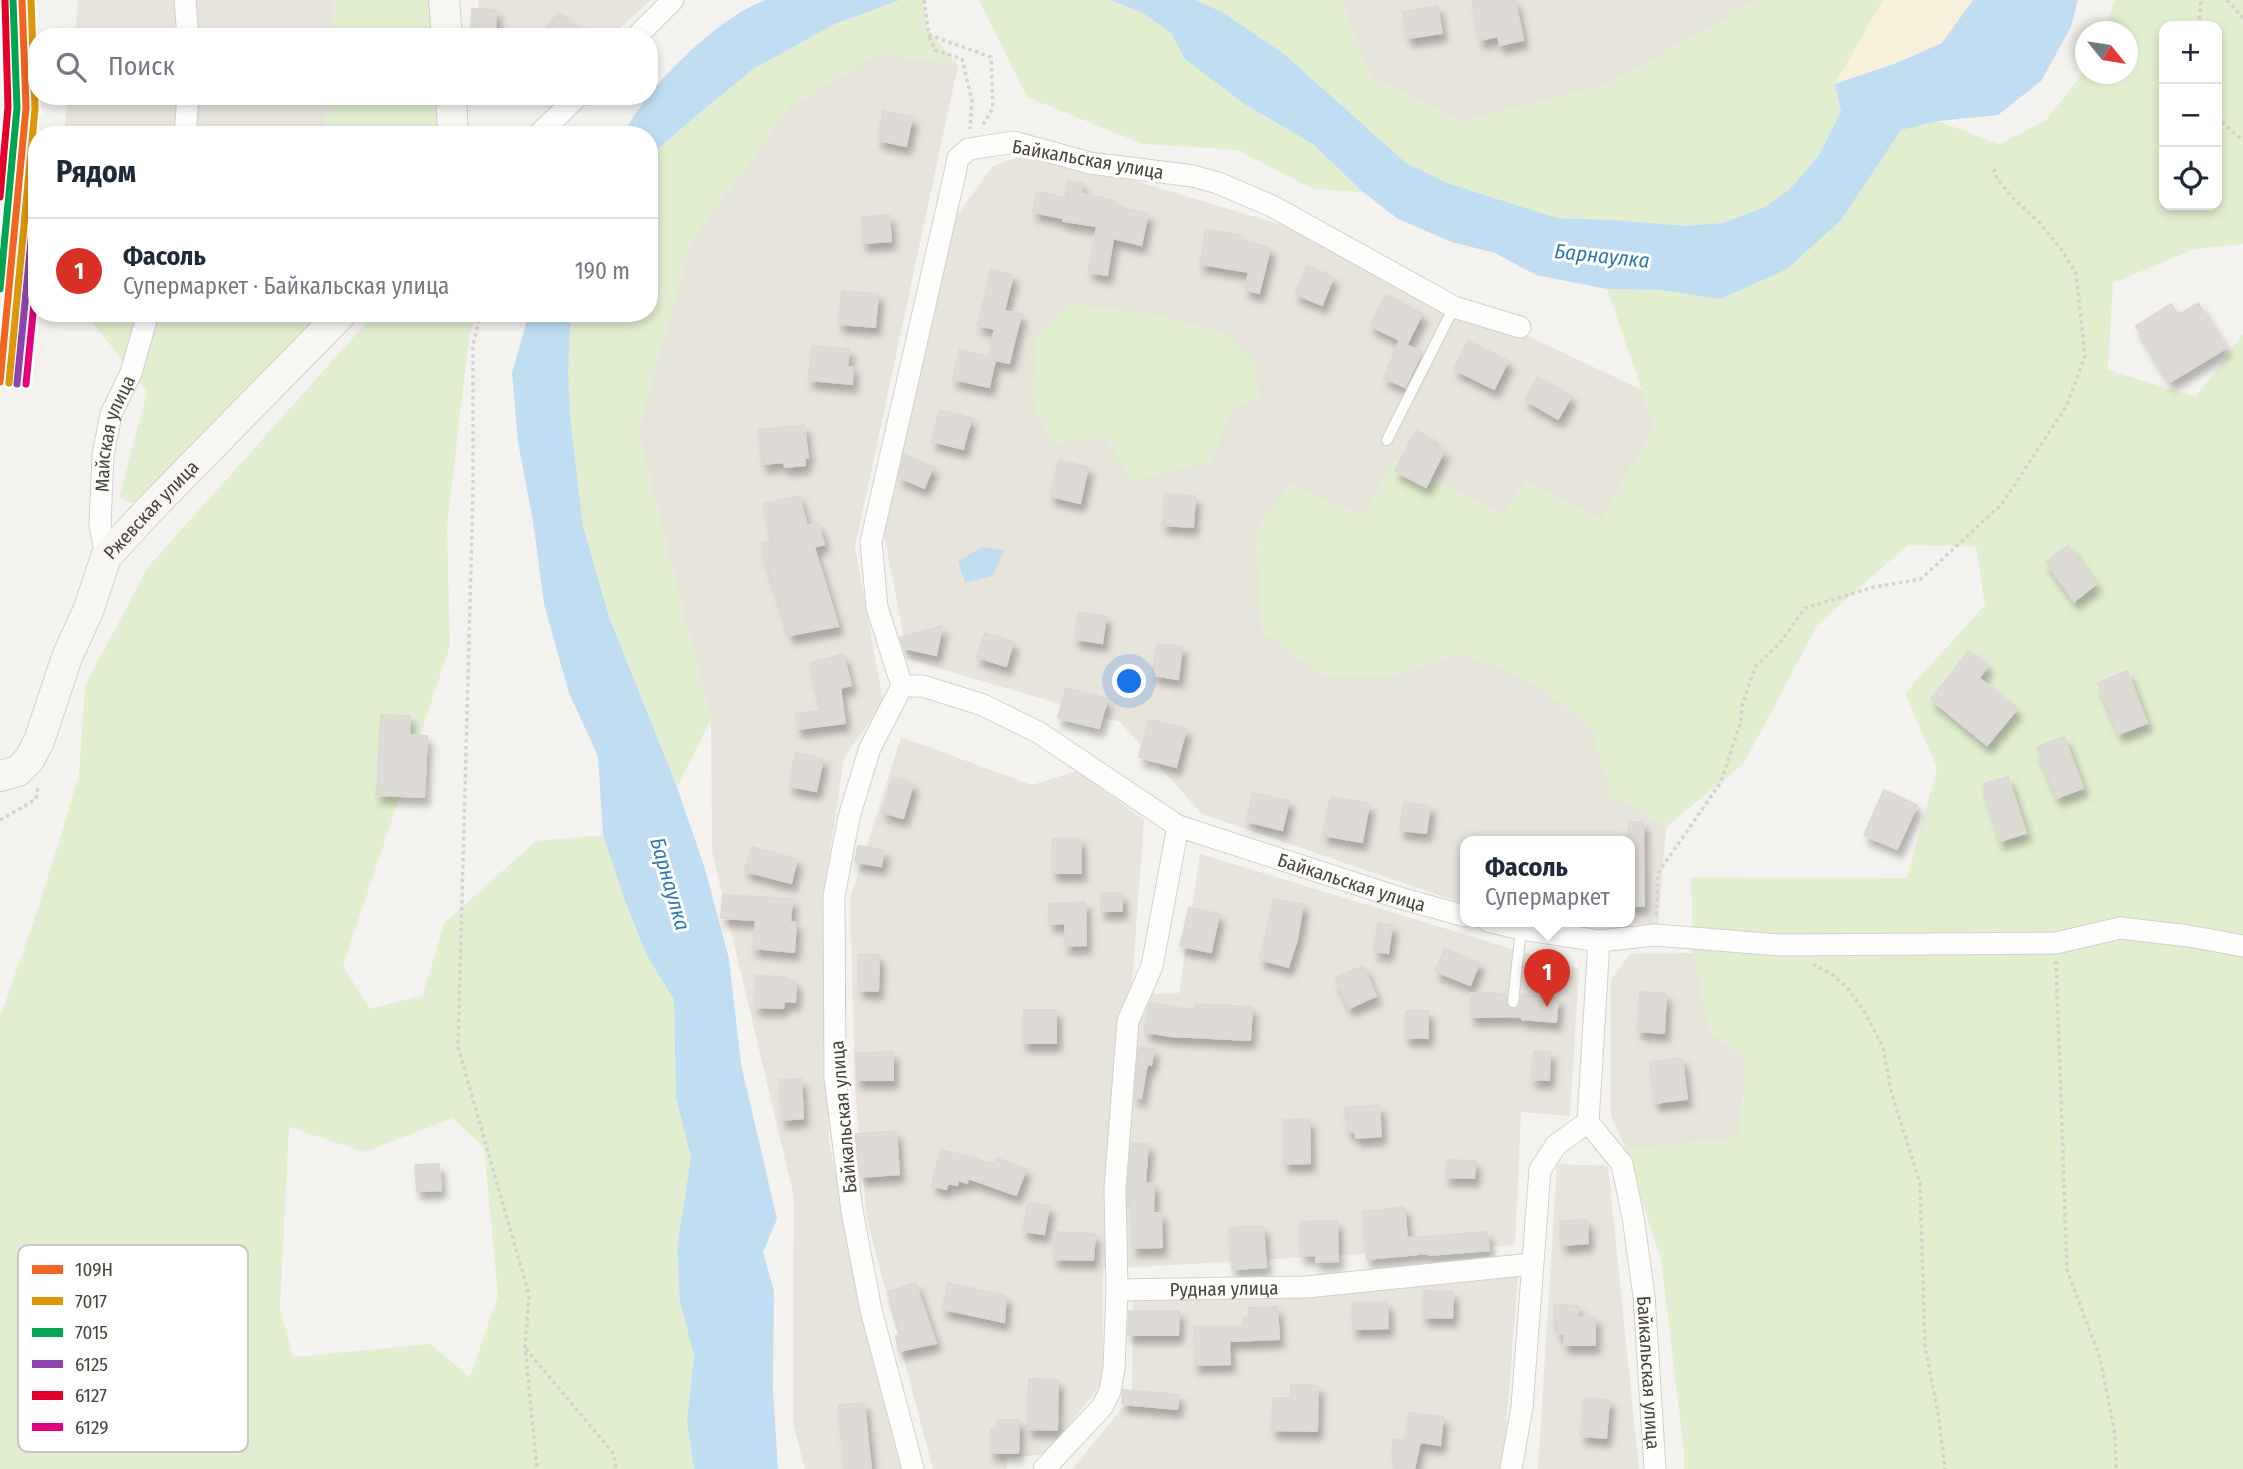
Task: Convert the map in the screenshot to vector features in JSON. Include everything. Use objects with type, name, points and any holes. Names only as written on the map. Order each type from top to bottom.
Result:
[{"type":"main road","points":[[444,0],[446,28]]},
{"type":"main road","points":[[451,105],[453,126]]},
{"type":"main road","name":"Ржевская улица","points":[[0,776],[18,771],[29,760],[39,741],[67,657],[88,611],[106,557],[333,322]]},
{"type":"street","points":[[185,0],[187,28]]},
{"type":"street","points":[[645,28],[673,0]]},
{"type":"street","points":[[186,126],[187,105]]},
{"type":"street","points":[[547,126],[569,105]]},
{"type":"street","name":"Байкальская улица","points":[[969,149],[1014,142],[1090,163],[1192,176],[1218,183],[1283,212],[1454,307],[1520,327]]},
{"type":"street","points":[[902,686],[877,607],[871,542],[958,158],[969,149]]},
{"type":"street","name":"Майская улица","points":[[106,557],[100,524],[103,456],[111,414],[131,373],[145,322]]},
{"type":"street","name":"Байкальская улица","points":[[913,1469],[871,1310],[852,1211],[835,1078],[835,896],[849,817],[870,748],[902,686],[923,686],[970,701],[1038,732],[1178,826],[1400,898],[1460,915]]},
{"type":"street","points":[[1044,1469],[1102,1407],[1110,1391],[1114,1368],[1117,1290],[1115,1189],[1128,1021],[1152,966],[1178,826]]},
{"type":"street","points":[[1513,927],[1599,941],[1655,935],[1781,945],[2056,943],[2120,928],[2243,946]]},
{"type":"street","points":[[1511,1469],[1522,1407],[1541,1170],[1556,1145],[1588,1122],[1599,941]]},
{"type":"street","name":"Байкальская улица","points":[[1588,1122],[1622,1164],[1633,1217],[1644,1296],[1655,1469]]},
{"type":"street","name":"Рудная улица","points":[[1117,1290],[1306,1287],[1532,1264]]},
{"type":"lane","points":[[1387,440],[1454,307]]},
{"type":"lane","points":[[1513,1002],[1521,929]]},
{"type":"path","points":[[924,0],[929,35],[935,50],[962,59],[972,101],[969,149]]},
{"type":"path","points":[[2199,21],[2201,0]]},
{"type":"path","points":[[2227,0],[2243,18]]},
{"type":"path","points":[[929,35],[991,57],[993,108]]},
{"type":"path","points":[[2222,122],[2243,141]]},
{"type":"path","points":[[1655,935],[1658,873],[1721,782],[1755,667],[1779,644],[1805,608],[1874,587],[1920,579],[2002,504],[2067,405],[2085,356],[2076,273],[2062,248],[1997,180],[1994,169]]},
{"type":"path","points":[[479,322],[473,345],[472,493],[458,1047],[529,1295],[525,1347],[537,1469]]},
{"type":"path","points":[[2056,943],[2067,1270],[2100,1358],[2115,1434],[2116,1469]]},
{"type":"path","points":[[1813,964],[1833,975],[1849,990],[1883,1047],[1891,1091],[1920,1183],[1925,1346],[1945,1469]]},
{"type":"path","points":[[525,1347],[614,1454],[616,1469]]},
{"type":"shaded area","points":[[78,0],[335,0],[333,28],[76,28]]},
{"type":"shaded area","points":[[478,0],[651,0],[620,28],[483,28]]},
{"type":"shaded area","points":[[1342,0],[1758,0],[1606,85],[1460,121],[1370,77]]},
{"type":"shaded area","points":[[878,54],[958,65],[855,547],[883,702],[844,758],[824,891],[829,1143],[901,1469],[805,1469],[793,1423],[794,1197],[712,851],[711,720],[638,431],[691,242],[790,106]]},
{"type":"shaded area","points":[[67,105],[326,105],[325,126],[65,126]]},
{"type":"shaded area","points":[[1036,151],[1312,234],[1642,390],[1653,429],[1601,520],[1525,481],[1503,516],[1396,459],[1363,516],[1290,485],[1255,532],[1263,631],[1388,678],[1462,653],[1539,685],[1590,727],[1612,795],[1666,827],[1658,925],[1635,924],[1635,836],[1460,836],[1460,902],[1202,814],[1120,722],[908,659],[884,534],[955,218],[993,166]]},
{"type":"shaded area","points":[[901,737],[1032,785],[1077,771],[1144,820],[1131,995],[1179,993],[1200,854],[1579,969],[1570,1116],[1521,1112],[1515,1245],[1103,1269],[1103,1381],[1047,1454],[1007,1458],[1007,1469],[933,1469],[867,1220],[855,1089],[850,899]]},
{"type":"shaded area","points":[[1693,953],[1709,1030],[1746,1061],[1739,1138],[1626,1149],[1611,1116],[1611,980],[1630,954]]},
{"type":"shaded area","points":[[1557,1164],[1608,1166],[1639,1469],[1538,1469]]},
{"type":"shaded area","points":[[1518,1275],[1503,1469],[1072,1469],[1132,1396],[1133,1300]]},
{"type":"green space","points":[[335,0],[440,0],[442,28],[333,28]]},
{"type":"green space","points":[[900,0],[923,0],[927,29],[958,65],[878,54],[790,106],[691,242],[638,431],[711,720],[677,787],[609,617],[583,526],[571,425],[568,373],[571,322],[658,322],[658,149],[753,69],[835,24]]},
{"type":"green space","points":[[979,0],[1110,0],[1141,12],[1171,33],[1186,59],[1246,105],[1313,144],[1363,192],[1313,189],[1238,150],[1143,144],[1027,97]]},
{"type":"green space","points":[[1195,0],[1342,0],[1370,77],[1460,121],[1606,85],[1758,0],[1883,0],[1835,84],[1841,111],[1819,155],[1789,190],[1765,207],[1722,223],[1686,226],[1557,218],[1447,183],[1406,163],[1284,54],[1222,12]]},
{"type":"green space","points":[[2115,0],[2243,0],[2243,244],[2195,249],[2113,283],[2108,370],[2196,397],[2243,334],[2243,1469],[1684,1469],[1661,1261],[1626,1149],[1739,1137],[1746,1061],[1709,1030],[1693,953],[1691,877],[1907,878],[1937,768],[1905,693],[1985,605],[1976,547],[1908,545],[1818,624],[1744,763],[1666,827],[1611,795],[1590,728],[1538,685],[1462,653],[1388,678],[1321,675],[1263,632],[1255,532],[1290,485],[1363,516],[1396,458],[1503,516],[1525,481],[1601,520],[1653,429],[1607,289],[1661,290],[1841,220],[1901,130],[1938,121],[1999,144],[2046,120],[2075,83],[2138,84],[2138,21],[2107,21]]},
{"type":"green space","points":[[326,105],[446,105],[448,126],[325,126]]},
{"type":"green space","points":[[1070,304],[1150,313],[1227,334],[1255,361],[1259,398],[1231,411],[1211,462],[1132,481],[1106,438],[1052,443],[1032,400],[1036,338]]},
{"type":"green space","points":[[92,322],[321,322],[141,506],[119,498],[147,392]]},
{"type":"green space","points":[[367,322],[473,322],[469,338],[447,527],[450,646],[343,966],[370,1009],[423,995],[444,923],[536,841],[603,835],[646,954],[674,1000],[676,1097],[691,1157],[677,1248],[680,1302],[694,1355],[687,1421],[694,1469],[0,1469],[0,1017],[39,906],[79,776],[85,686],[148,567]],"holes":[[[453,1118],[484,1148],[498,1295],[470,1377],[430,1344],[293,1357],[280,1308],[289,1127],[365,1152]]]},
{"type":"sand","points":[[1883,0],[1973,0],[1942,43],[1894,64],[1835,84]]},
{"type":"water","points":[[766,0],[900,0],[835,24],[753,69],[658,149],[658,126],[628,126],[642,105],[658,105],[658,86],[682,59],[715,30],[749,7]]},
{"type":"water","name":"Барнаулка","points":[[1110,0],[1195,0],[1222,12],[1284,54],[1406,163],[1447,183],[1557,218],[1686,226],[1722,223],[1765,207],[1789,190],[1819,155],[1841,111],[1835,84],[1894,64],[1942,43],[1973,0],[2078,0],[2071,27],[2041,81],[1998,115],[1938,121],[1901,130],[1841,220],[1787,269],[1720,299],[1661,290],[1607,289],[1536,275],[1495,253],[1452,242],[1398,219],[1363,192],[1313,144],[1246,105],[1185,59],[1171,33],[1141,12]]},
{"type":"water","name":"Барнаулка","points":[[526,322],[571,322],[568,373],[571,425],[583,526],[609,617],[677,787],[705,869],[729,959],[741,1064],[777,1219],[763,1252],[774,1291],[773,1390],[778,1469],[694,1469],[687,1421],[694,1355],[680,1302],[677,1248],[691,1157],[676,1097],[674,1000],[646,954],[603,835],[598,756],[569,693],[544,604],[533,521],[518,442],[512,373]]},
{"type":"water","points":[[982,547],[1004,550],[993,576],[965,583],[958,561]]},
{"type":"building","points":[[1515,0],[1523,40],[1500,45],[1498,36],[1480,40],[1473,2]]},
{"type":"building","points":[[1437,6],[1442,33],[1408,38],[1403,12]]},
{"type":"building","points":[[472,9],[496,10],[495,28],[471,28]]},
{"type":"building","points":[[559,13],[576,28],[546,28]]},
{"type":"building","points":[[883,111],[912,117],[906,146],[878,140]]},
{"type":"building","points":[[1068,181],[1082,183],[1081,193],[1113,201],[1112,205],[1148,214],[1141,245],[1113,238],[1107,275],[1089,272],[1097,226],[1063,221],[1063,218],[1033,212],[1037,192],[1066,198]]},
{"type":"building","points":[[889,215],[891,241],[863,243],[862,217]]},
{"type":"building","points":[[1206,230],[1239,235],[1238,240],[1270,248],[1259,293],[1245,289],[1249,272],[1200,264]]},
{"type":"building","points":[[1307,266],[1333,277],[1322,305],[1295,294]]},
{"type":"building","points":[[991,270],[1013,275],[1004,311],[1021,314],[1009,363],[995,360],[989,387],[953,379],[960,350],[988,357],[995,329],[978,325]]},
{"type":"building","points":[[842,291],[878,294],[875,327],[839,324]]},
{"type":"building","points":[[1386,295],[1422,314],[1407,344],[1370,325]]},
{"type":"building","points":[[2198,303],[2226,348],[2170,382],[2136,326],[2171,304],[2178,315]]},
{"type":"building","points":[[1468,341],[1508,361],[1494,389],[1454,369]]},
{"type":"building","points":[[1399,342],[1422,352],[1405,387],[1384,378]]},
{"type":"building","points":[[812,346],[849,349],[847,367],[853,367],[852,384],[809,380]]},
{"type":"building","points":[[1538,377],[1571,396],[1558,419],[1525,400]]},
{"type":"building","points":[[940,410],[971,418],[963,449],[932,441]]},
{"type":"building","points":[[804,425],[808,458],[805,458],[805,465],[785,467],[784,462],[763,464],[759,430]]},
{"type":"building","points":[[1416,431],[1433,440],[1431,444],[1444,451],[1426,487],[1395,471]]},
{"type":"building","points":[[904,455],[933,467],[924,488],[899,477]]},
{"type":"building","points":[[1059,460],[1088,467],[1080,503],[1050,496]]},
{"type":"building","points":[[1165,494],[1195,496],[1193,527],[1163,525]]},
{"type":"building","points":[[799,496],[807,526],[818,523],[824,544],[814,547],[838,626],[790,635],[761,543],[773,540],[764,504]]},
{"type":"building","points":[[2068,546],[2096,584],[2074,601],[2046,562]]},
{"type":"building","points":[[1079,612],[1106,616],[1102,643],[1075,639]]},
{"type":"building","points":[[942,626],[936,655],[904,648],[900,638]]},
{"type":"building","points":[[985,633],[1013,642],[1006,666],[977,657]]},
{"type":"building","points":[[1157,644],[1182,647],[1178,679],[1152,675]]},
{"type":"building","points":[[1969,651],[1988,666],[1979,678],[2017,709],[1987,745],[1931,699]]},
{"type":"building","points":[[843,654],[851,685],[840,688],[845,723],[798,729],[796,714],[823,710],[810,663]]},
{"type":"building","points":[[2127,671],[2147,723],[2119,734],[2098,683]]},
{"type":"building","points":[[1066,688],[1107,699],[1099,728],[1058,718]]},
{"type":"building","points":[[381,715],[410,716],[409,735],[427,736],[424,797],[377,795]]},
{"type":"building","points":[[1149,720],[1186,729],[1176,767],[1139,757]]},
{"type":"building","points":[[2064,737],[2083,788],[2057,798],[2037,747]]},
{"type":"building","points":[[796,753],[823,759],[816,791],[789,786]]},
{"type":"building","points":[[893,777],[913,784],[903,818],[882,812]]},
{"type":"building","points":[[2008,777],[2026,833],[2000,841],[1983,784]]},
{"type":"building","points":[[1884,790],[1917,805],[1897,849],[1864,835]]},
{"type":"building","points":[[1253,793],[1289,801],[1282,830],[1246,821]]},
{"type":"building","points":[[1331,797],[1369,804],[1362,842],[1323,835]]},
{"type":"building","points":[[1404,802],[1430,806],[1426,833],[1400,830]]},
{"type":"building","points":[[1629,822],[1643,822],[1644,906],[1635,906],[1635,836],[1629,836]]},
{"type":"building","points":[[1080,838],[1081,873],[1053,873],[1053,839]]},
{"type":"building","points":[[858,846],[884,850],[881,866],[855,862]]},
{"type":"building","points":[[752,847],[797,859],[791,883],[745,871]]},
{"type":"building","points":[[1102,893],[1122,894],[1122,911],[1101,911]]},
{"type":"building","points":[[723,895],[792,899],[790,922],[796,923],[794,952],[753,948],[756,920],[721,918]]},
{"type":"building","points":[[1274,899],[1303,904],[1297,940],[1288,967],[1260,959]]},
{"type":"building","points":[[1085,902],[1086,945],[1066,946],[1065,923],[1050,924],[1049,904]]},
{"type":"building","points":[[1189,908],[1219,914],[1211,952],[1180,946]]},
{"type":"building","points":[[1378,923],[1392,925],[1388,953],[1374,951]]},
{"type":"building","points":[[1445,949],[1479,963],[1470,985],[1435,971]]},
{"type":"building","points":[[859,955],[879,955],[878,991],[859,990]]},
{"type":"building","points":[[1363,966],[1376,996],[1349,1008],[1335,978]]},
{"type":"building","points":[[756,976],[785,977],[784,980],[796,981],[795,1002],[784,1001],[783,1008],[755,1007]]},
{"type":"building","points":[[1640,992],[1666,994],[1664,1033],[1638,1031]]},
{"type":"building","points":[[1470,993],[1506,994],[1506,1005],[1513,1010],[1520,1006],[1522,995],[1558,998],[1556,1022],[1522,1019],[1522,1016],[1471,1017]]},
{"type":"building","points":[[1150,1003],[1195,1011],[1196,1004],[1252,1007],[1250,1040],[1145,1032]]},
{"type":"building","points":[[1024,1010],[1056,1010],[1056,1043],[1023,1043]]},
{"type":"building","points":[[1406,1011],[1428,1011],[1428,1038],[1406,1038]]},
{"type":"building","points":[[1139,1047],[1154,1049],[1151,1065],[1147,1064],[1141,1098],[1135,1097]]},
{"type":"building","points":[[1534,1051],[1550,1052],[1549,1080],[1532,1079]]},
{"type":"building","points":[[893,1052],[893,1080],[857,1080],[856,1053]]},
{"type":"building","points":[[1682,1058],[1687,1099],[1655,1103],[1650,1062]]},
{"type":"building","points":[[801,1079],[803,1118],[782,1120],[780,1080]]},
{"type":"building","points":[[1379,1105],[1381,1136],[1356,1138],[1355,1132],[1348,1132],[1345,1108]]},
{"type":"building","points":[[1309,1119],[1310,1163],[1284,1164],[1284,1120]]},
{"type":"building","points":[[896,1131],[899,1174],[861,1177],[855,1134]]},
{"type":"building","points":[[1132,1143],[1148,1144],[1145,1183],[1154,1184],[1153,1213],[1161,1213],[1162,1247],[1133,1248],[1131,1198],[1128,1198]]},
{"type":"building","points":[[941,1150],[995,1164],[997,1158],[1026,1169],[1016,1195],[968,1178],[967,1183],[958,1180],[957,1185],[948,1183],[946,1189],[932,1185]]},
{"type":"building","points":[[1447,1160],[1475,1161],[1474,1178],[1446,1177]]},
{"type":"building","points":[[439,1164],[441,1190],[417,1191],[415,1165]]},
{"type":"building","points":[[1028,1202],[1049,1206],[1044,1234],[1023,1231]]},
{"type":"building","points":[[1404,1207],[1407,1238],[1487,1232],[1489,1250],[1367,1259],[1363,1212]]},
{"type":"building","points":[[1587,1220],[1588,1243],[1562,1245],[1560,1221]]},
{"type":"building","points":[[1337,1221],[1338,1261],[1316,1262],[1316,1255],[1301,1256],[1300,1222]]},
{"type":"building","points":[[1263,1226],[1266,1267],[1232,1269],[1229,1228]]},
{"type":"building","points":[[1055,1232],[1095,1234],[1093,1260],[1054,1259]]},
{"type":"building","points":[[915,1283],[936,1343],[899,1351],[896,1336],[903,1335],[888,1292]]},
{"type":"building","points":[[948,1283],[1006,1296],[1004,1322],[943,1309]]},
{"type":"building","points":[[1424,1291],[1453,1292],[1452,1318],[1423,1317]]},
{"type":"building","points":[[1387,1302],[1388,1328],[1353,1329],[1352,1303]]},
{"type":"building","points":[[1555,1305],[1578,1306],[1577,1317],[1595,1317],[1595,1345],[1564,1345],[1565,1334],[1558,1334],[1558,1321],[1554,1321]]},
{"type":"building","points":[[1277,1307],[1279,1339],[1229,1341],[1230,1364],[1195,1365],[1194,1327],[1243,1326],[1243,1318],[1249,1317],[1249,1308]]},
{"type":"building","points":[[1129,1311],[1179,1311],[1178,1335],[1128,1335]]},
{"type":"building","points":[[1029,1379],[1058,1380],[1057,1430],[1028,1429]]},
{"type":"building","points":[[1291,1385],[1318,1386],[1317,1431],[1272,1430],[1273,1398],[1291,1398]]},
{"type":"building","points":[[1123,1390],[1179,1395],[1177,1409],[1122,1404]]},
{"type":"building","points":[[1584,1398],[1609,1400],[1606,1438],[1581,1436]]},
{"type":"building","points":[[864,1403],[871,1469],[845,1469],[839,1405]]},
{"type":"building","points":[[1409,1413],[1443,1417],[1440,1445],[1420,1442],[1414,1469],[1394,1469],[1394,1439],[1405,1441]]},
{"type":"building","points":[[997,1420],[1019,1420],[1018,1453],[991,1453],[991,1429],[997,1429]]},
{"type":"transit line","name":"7015","points":[[0,289],[17,108],[13,0]]},
{"type":"transit line","name":"109Н","points":[[0,382],[26,108],[22,0]]},
{"type":"transit line","name":"7017","points":[[31,0],[32,28]]},
{"type":"transit line","name":"6127","points":[[0,197],[8,107],[5,1]]},
{"type":"transit line","name":"7017","points":[[33,126],[35,105]]},
{"type":"transit line","name":"7017","points":[[9,383],[28,183]]},
{"type":"transit line","name":"6125","points":[[17,384],[28,272]]},
{"type":"transit line","name":"6129","points":[[26,384],[32,322]]},
{"type":"place","name":"Фасоль","points":[[1547,1007]]}]
